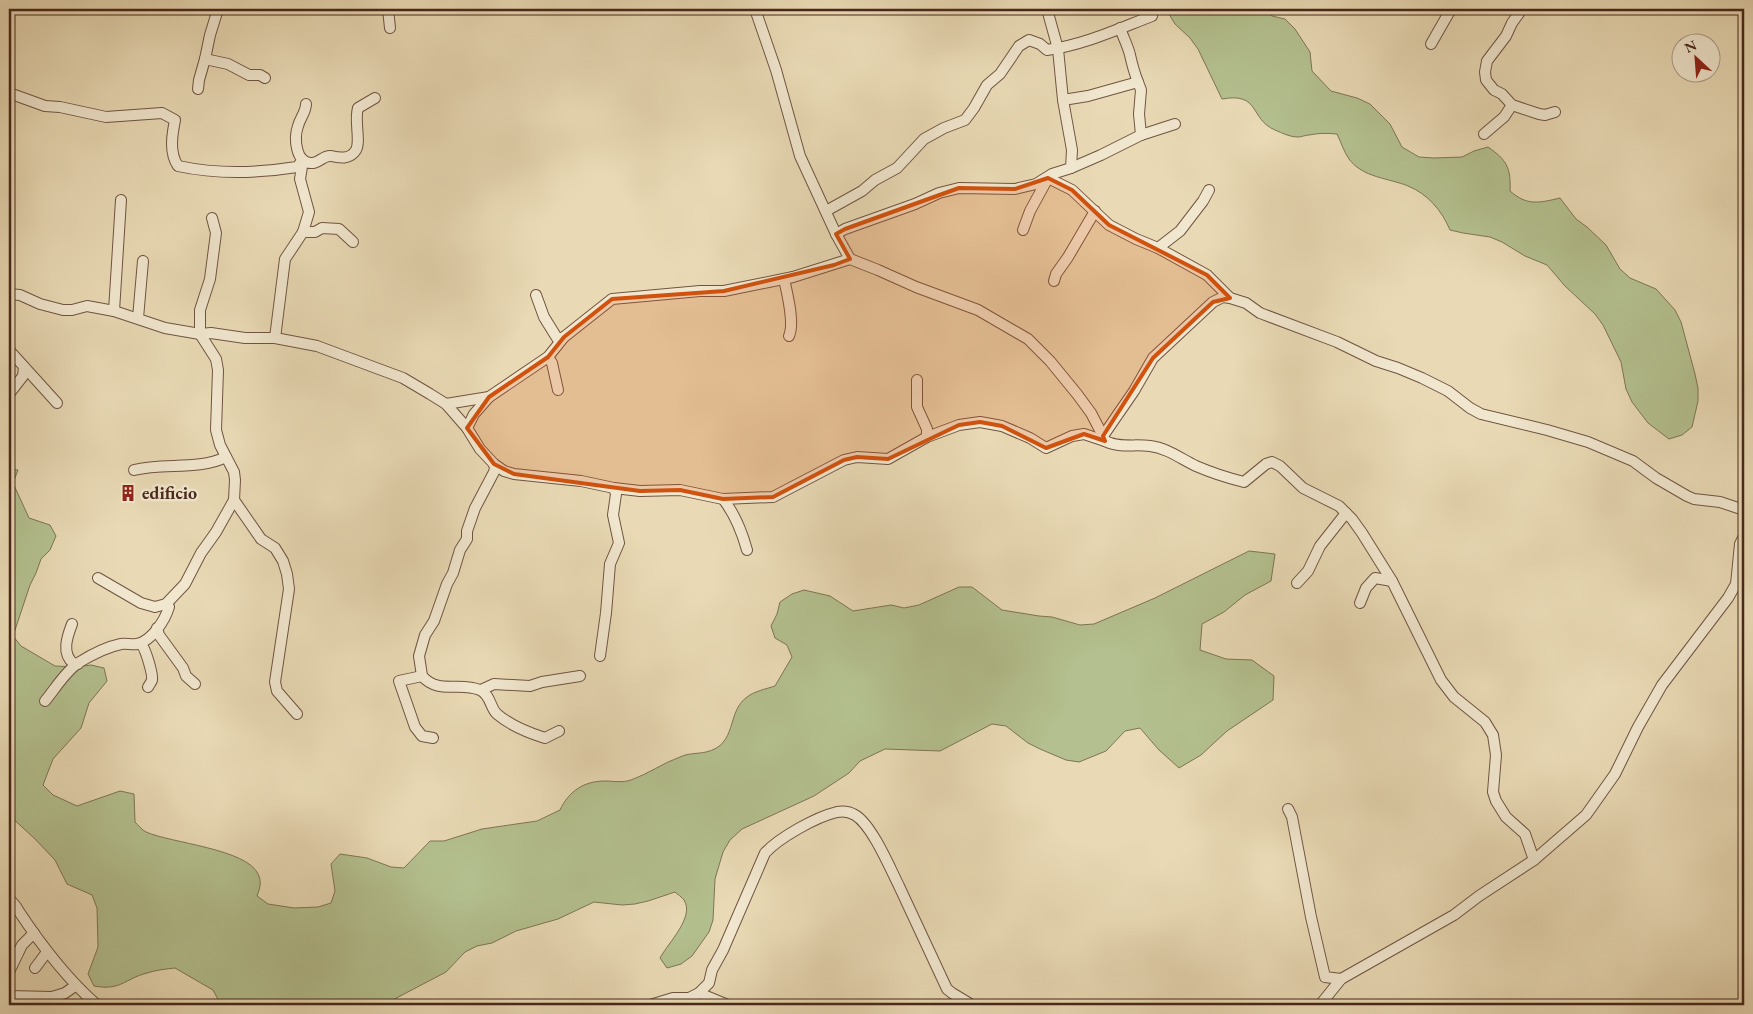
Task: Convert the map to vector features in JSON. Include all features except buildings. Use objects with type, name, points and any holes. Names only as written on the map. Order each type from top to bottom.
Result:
[{"type":"street","points":[[198,89],[218,9]]},
{"type":"street","points":[[388,9],[390,28]]},
{"type":"street","points":[[755,9],[776,70],[800,156],[836,234],[850,259]]},
{"type":"street","points":[[1047,9],[1058,49],[1063,100],[1072,150],[1071,168]]},
{"type":"street","points":[[1431,44],[1451,9]]},
{"type":"street","points":[[1522,9],[1515,17],[1506,36],[1487,61],[1486,80],[1494,90],[1502,94],[1512,105],[1539,114],[1555,112]]},
{"type":"street","points":[[826,211],[862,191],[875,180],[897,168],[924,139],[944,128],[965,120],[987,86],[1000,74],[1019,46],[1029,40],[1040,44],[1047,50],[1058,49],[1095,38],[1152,16]]},
{"type":"street","points":[[1120,28],[1130,53],[1131,65],[1142,90],[1139,114],[1141,135]]},
{"type":"street","points":[[205,59],[228,64],[249,75],[265,78]]},
{"type":"street","points":[[1063,100],[1088,96],[1138,82]]},
{"type":"street","points":[[9,93],[45,106],[60,107],[106,117],[162,113],[175,120],[172,136],[173,152],[174,160],[178,166],[224,171],[277,170],[297,167],[303,160]]},
{"type":"street","points":[[306,104],[296,134],[298,153],[303,160],[314,163],[328,156],[344,158],[357,149],[356,118],[358,108],[375,98]]},
{"type":"street","points":[[1484,134],[1504,117],[1512,105]]},
{"type":"street","points":[[836,234],[844,229],[915,204],[939,193],[959,188],[1015,189],[1036,184],[1052,174],[1101,155],[1141,135],[1175,124]]},
{"type":"street","points":[[275,338],[285,259],[303,232],[309,212],[300,179],[303,160]]},
{"type":"street","points":[[1048,178],[1072,190],[1108,224],[1158,248],[1206,275],[1230,298]]},
{"type":"street","points":[[1023,230],[1030,210],[1048,178]]},
{"type":"street","points":[[1158,248],[1180,231],[1209,190]]},
{"type":"street","points":[[114,311],[121,200]]},
{"type":"street","points":[[1054,282],[1056,274],[1094,211]]},
{"type":"street","points":[[98,578],[140,603],[155,607],[166,604],[185,584],[201,553],[216,532],[234,500],[234,472],[220,445],[216,430],[218,370],[216,359],[200,334],[200,310],[210,279],[216,233],[212,218]]},
{"type":"street","points":[[303,232],[315,232],[322,228],[339,229],[353,242]]},
{"type":"street","points":[[467,428],[474,414],[489,396],[548,357],[564,337],[604,303],[612,299],[700,291],[724,291],[784,279],[850,259],[872,267],[916,287],[978,310],[1028,339],[1050,361],[1077,394],[1091,413],[1104,438],[1111,444],[1151,446],[1166,450],[1229,479],[1244,482],[1266,464],[1272,462],[1280,466],[1303,488],[1339,506],[1362,533],[1392,581],[1441,680],[1454,697],[1485,722],[1493,735],[1496,755],[1494,792],[1496,802],[1506,817],[1525,834],[1534,860]]},
{"type":"street","points":[[138,318],[143,261]]},
{"type":"street","points":[[784,279],[790,312],[789,336]]},
{"type":"street","points":[[9,294],[20,295],[40,304],[62,310],[72,310],[87,306],[114,311],[165,328],[200,334],[211,333],[245,338],[275,338],[317,346],[403,378],[446,404],[467,428],[480,449],[494,464],[504,471],[514,474],[581,481],[614,488],[640,491],[680,490],[723,499],[773,497],[844,460],[858,457],[888,459],[927,437],[959,425],[980,422],[1002,426],[1030,438],[1046,448],[1072,436],[1084,434],[1104,438]]},
{"type":"street","points":[[536,294],[544,318],[556,338],[564,337]]},
{"type":"street","points":[[1104,438],[1153,358],[1213,302],[1223,298],[1230,298],[1246,303],[1260,313],[1357,350],[1376,362],[1398,368],[1422,378],[1448,391],[1481,414],[1588,442],[1633,461],[1656,478],[1687,496],[1694,499],[1720,502],[1744,510]]},
{"type":"street","points":[[9,350],[57,404]]},
{"type":"street","points":[[548,357],[554,369],[558,390]]},
{"type":"street","points":[[9,394],[23,376],[24,367]]},
{"type":"street","points":[[917,380],[917,408],[927,430],[927,437]]},
{"type":"street","points":[[446,404],[489,396]]},
{"type":"street","points":[[134,470],[146,467],[194,465],[219,461],[226,457]]},
{"type":"street","points":[[422,676],[419,656],[425,635],[434,621],[460,550],[467,539],[467,531],[475,508],[494,472],[494,464]]},
{"type":"street","points":[[600,656],[610,564],[619,543],[613,515],[616,494],[614,488]]},
{"type":"street","points":[[723,499],[741,531],[747,550]]},
{"type":"street","points":[[234,500],[261,539],[275,548],[283,561],[289,589],[275,682],[277,691],[297,714]]},
{"type":"street","points":[[1297,583],[1308,571],[1320,546],[1346,513]]},
{"type":"street","points":[[1320,1005],[1341,979],[1454,914],[1534,860],[1586,815],[1615,774],[1638,727],[1662,685],[1728,598],[1736,584],[1740,544],[1744,536]]},
{"type":"street","points":[[1360,602],[1366,588],[1375,578],[1392,581]]},
{"type":"street","points":[[45,702],[70,670],[78,664],[98,652],[122,644],[139,644],[149,637],[166,614],[168,606],[166,604]]},
{"type":"street","points":[[72,624],[66,639],[66,647],[70,662],[78,664]]},
{"type":"street","points":[[157,628],[159,636],[183,668],[186,676],[195,684]]},
{"type":"street","points":[[139,644],[144,648],[150,668],[152,680],[148,688]]},
{"type":"street","points":[[433,738],[422,736],[415,727],[399,681],[422,676],[438,687],[465,686],[481,690],[488,697],[496,714],[526,733],[545,738],[559,731]]},
{"type":"street","points":[[481,690],[494,684],[530,686],[542,682],[580,676]]},
{"type":"street","points":[[1288,809],[1292,817],[1311,918],[1325,977],[1341,979]]},
{"type":"street","points":[[650,1005],[673,998],[681,1002],[699,994],[708,983],[712,970],[723,950],[765,853],[771,846],[801,827],[838,812],[847,812],[856,815],[864,823],[884,854],[947,989],[952,994],[972,1005]]},
{"type":"street","points":[[9,898],[47,952],[75,986],[97,1005]]},
{"type":"street","points":[[9,972],[22,944],[34,933]]},
{"type":"street","points":[[35,968],[47,952]]},
{"type":"street","points":[[9,996],[32,1001],[65,993],[75,986]]},
{"type":"street","points":[[699,994],[728,1005]]},
{"type":"highlighted area","points":[[1048,178],[1072,190],[1109,225],[1207,275],[1230,298],[1213,302],[1153,358],[1103,436],[1105,441],[1084,434],[1046,448],[1002,426],[980,422],[959,425],[888,459],[857,457],[844,460],[773,497],[723,499],[680,490],[640,491],[514,474],[494,464],[467,428],[489,397],[548,357],[564,337],[612,299],[724,291],[834,265],[850,259],[836,234],[845,229],[959,188],[1015,189]]},
{"type":"green space","points":[[1166,9],[1266,9],[1272,16],[1285,19],[1295,29],[1310,52],[1312,71],[1331,91],[1357,98],[1370,104],[1390,124],[1402,147],[1419,157],[1434,158],[1462,157],[1488,147],[1504,161],[1510,176],[1510,191],[1516,196],[1534,202],[1560,198],[1576,219],[1606,245],[1620,269],[1630,278],[1656,289],[1675,310],[1681,322],[1698,388],[1698,401],[1692,427],[1682,435],[1669,439],[1648,423],[1632,402],[1626,389],[1621,362],[1603,325],[1595,314],[1565,286],[1547,265],[1525,256],[1490,237],[1450,230],[1434,204],[1415,189],[1369,174],[1355,165],[1347,156],[1337,134],[1289,136],[1267,125],[1249,103],[1243,99],[1222,99],[1198,49],[1190,38],[1175,24]]},
{"type":"green space","points":[[9,469],[18,470],[13,483],[29,518],[50,525],[56,536],[50,550],[41,559],[13,636],[21,646],[55,666],[77,667],[91,665],[104,668],[107,681],[89,703],[81,728],[53,759],[43,785],[53,795],[77,806],[120,791],[134,794],[135,822],[143,830],[158,836],[224,853],[239,858],[251,865],[260,880],[257,896],[268,904],[294,908],[318,907],[331,903],[335,891],[331,864],[340,854],[367,858],[391,867],[404,868],[430,841],[444,841],[482,829],[537,821],[560,810],[568,797],[584,785],[597,781],[621,782],[631,780],[683,756],[706,752],[716,748],[723,743],[741,703],[753,693],[775,686],[792,657],[787,645],[775,638],[771,626],[780,602],[792,594],[804,590],[830,596],[853,611],[891,605],[904,608],[919,605],[959,587],[972,587],[1002,610],[1052,617],[1080,625],[1094,624],[1155,598],[1249,551],[1275,554],[1271,581],[1245,595],[1224,612],[1202,624],[1200,650],[1226,659],[1252,660],[1274,676],[1273,700],[1227,731],[1201,755],[1179,768],[1159,750],[1140,728],[1125,731],[1106,751],[1079,762],[1066,760],[1040,749],[1028,743],[1006,726],[992,724],[940,751],[885,749],[860,761],[849,773],[814,796],[742,829],[730,840],[723,852],[715,879],[713,920],[709,932],[692,956],[681,964],[667,968],[660,958],[679,930],[686,914],[684,900],[675,892],[635,904],[622,905],[594,902],[558,919],[516,931],[492,943],[477,946],[465,952],[446,972],[383,1005],[221,1005],[213,990],[175,968],[139,975],[117,986],[94,986],[88,974],[98,947],[97,908],[92,895],[67,884],[55,860],[9,815]]},
{"type":"place","name":"edificio","points":[[128,493]]}]
